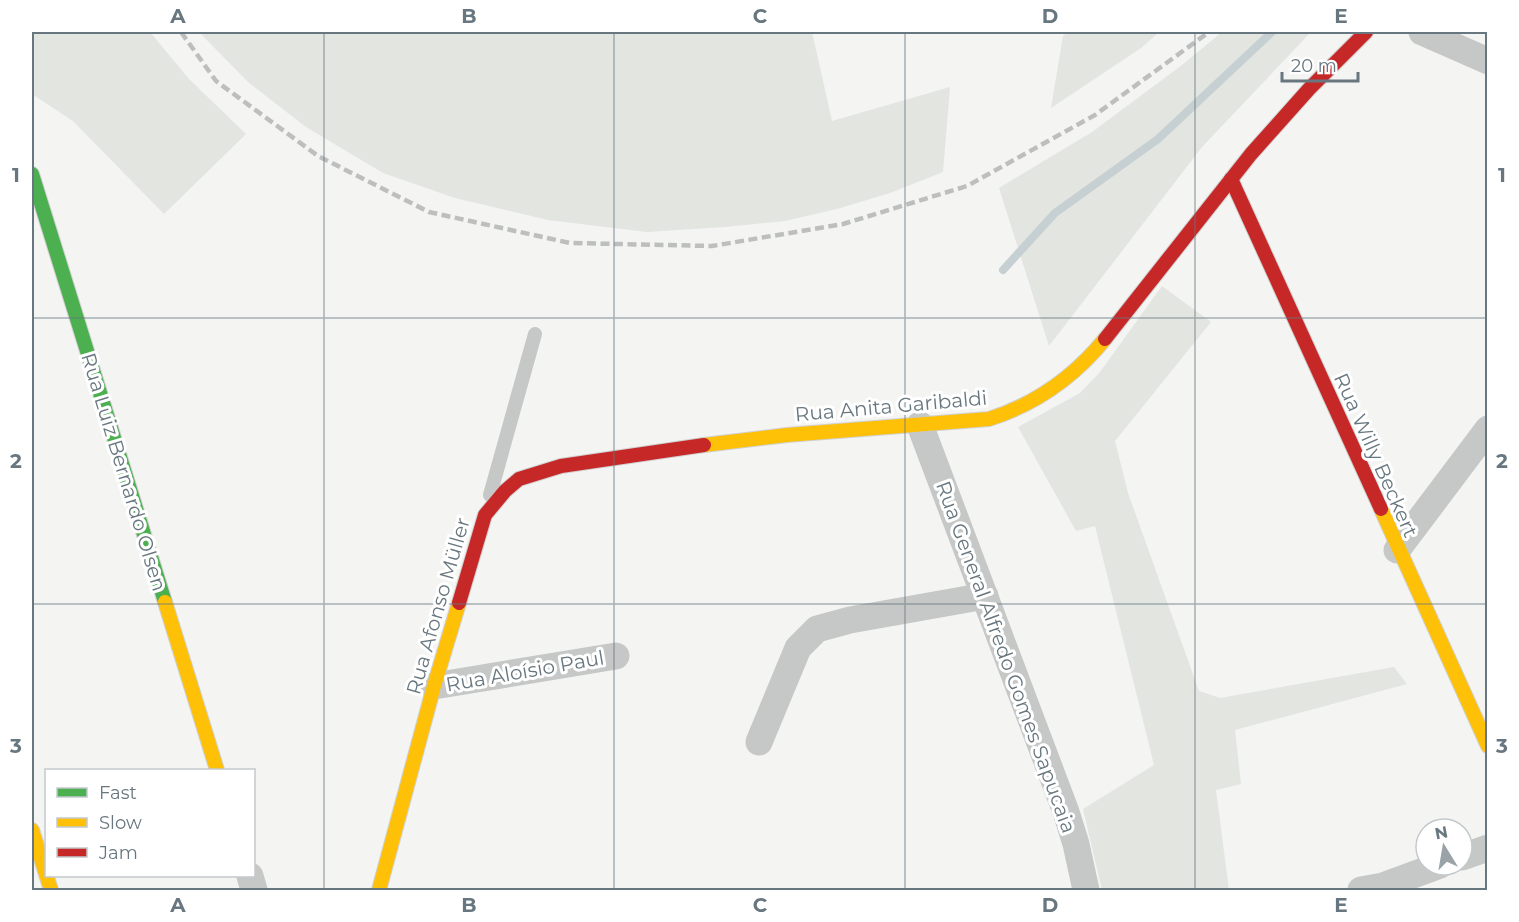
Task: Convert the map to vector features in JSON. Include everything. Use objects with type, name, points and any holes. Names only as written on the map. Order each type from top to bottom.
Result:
[{"type":"street","name":"Rua Anita Garibaldi","points":[[485,515],[505,491],[519,479],[561,466],[740,441],[989,419],[1008,413],[1058,386],[1090,356],[1231,179],[1309,89],[1366,32]]},
{"type":"street","points":[[1422,32],[1488,61]]},
{"type":"street","name":"Rua Luiz Bernardo Olsen","points":[[32,174],[216,769]]},
{"type":"street","name":"Rua Willy Beckert","points":[[1231,179],[1397,550],[1488,746]]},
{"type":"street","name":"Rua General Alfredo Gomes Sapucaia","points":[[920,425],[1066,812],[1076,844],[1086,891]]},
{"type":"street","points":[[1397,550],[1488,429]]},
{"type":"street","name":"Rua Afonso Müller","points":[[379,891],[434,686],[485,515]]},
{"type":"street","points":[[759,742],[798,648],[817,629],[850,620],[985,597]]},
{"type":"street","name":"Rua Aloísio Paul","points":[[434,686],[616,656]]},
{"type":"street","points":[[32,830],[45,872]]},
{"type":"street","points":[[1376,889],[1414,875]]},
{"type":"lane","name":"Rua Afonso Müller","points":[[485,515],[535,334]]},
{"type":"shaded area","points":[[32,32],[150,32],[189,79],[246,134],[164,214],[73,121],[32,94]]},
{"type":"shaded area","points":[[199,32],[812,32],[832,121],[950,87],[943,172],[890,193],[837,209],[785,221],[647,232],[548,220],[455,198],[383,173],[306,127],[248,82]]},
{"type":"shaded area","points":[[1068,32],[1159,32],[1141,48],[1051,108],[1063,36]]},
{"type":"shaded area","points":[[1222,32],[1311,32],[1202,147],[1049,346],[999,188],[1092,132]]},
{"type":"shaded area","points":[[1162,286],[1211,322],[1115,441],[1128,493],[1199,691],[1220,698],[1394,667],[1407,684],[1235,730],[1241,784],[1216,790],[1229,890],[1102,890],[1083,809],[1154,765],[1095,526],[1076,531],[1018,427],[1080,393],[1100,372]]},
{"type":"waterway","points":[[1003,270],[1055,213],[1158,139],[1272,32]]},
{"type":"railway","points":[[181,32],[216,81],[318,156],[429,212],[570,243],[712,246],[843,224],[967,186],[1095,115],[1209,32]]},
{"type":"traffic: fast","points":[[32,174],[165,602]]},
{"type":"traffic: slow","points":[[704,445],[787,435],[989,419],[1023,406],[1053,388],[1093,353],[1105,339]]},
{"type":"traffic: slow","points":[[1381,509],[1488,746]]},
{"type":"traffic: slow","points":[[165,602],[217,769]]},
{"type":"traffic: slow","points":[[379,890],[459,603]]},
{"type":"traffic: slow","points":[[32,830],[45,871]]},
{"type":"traffic: slow","points":[[47,877],[51,890]]},
{"type":"traffic: jam","points":[[1105,339],[1251,154],[1309,89],[1366,32]]},
{"type":"traffic: jam","points":[[1231,179],[1381,509]]},
{"type":"traffic: jam","points":[[459,603],[485,515],[505,491],[519,479],[561,466],[704,445]]}]
